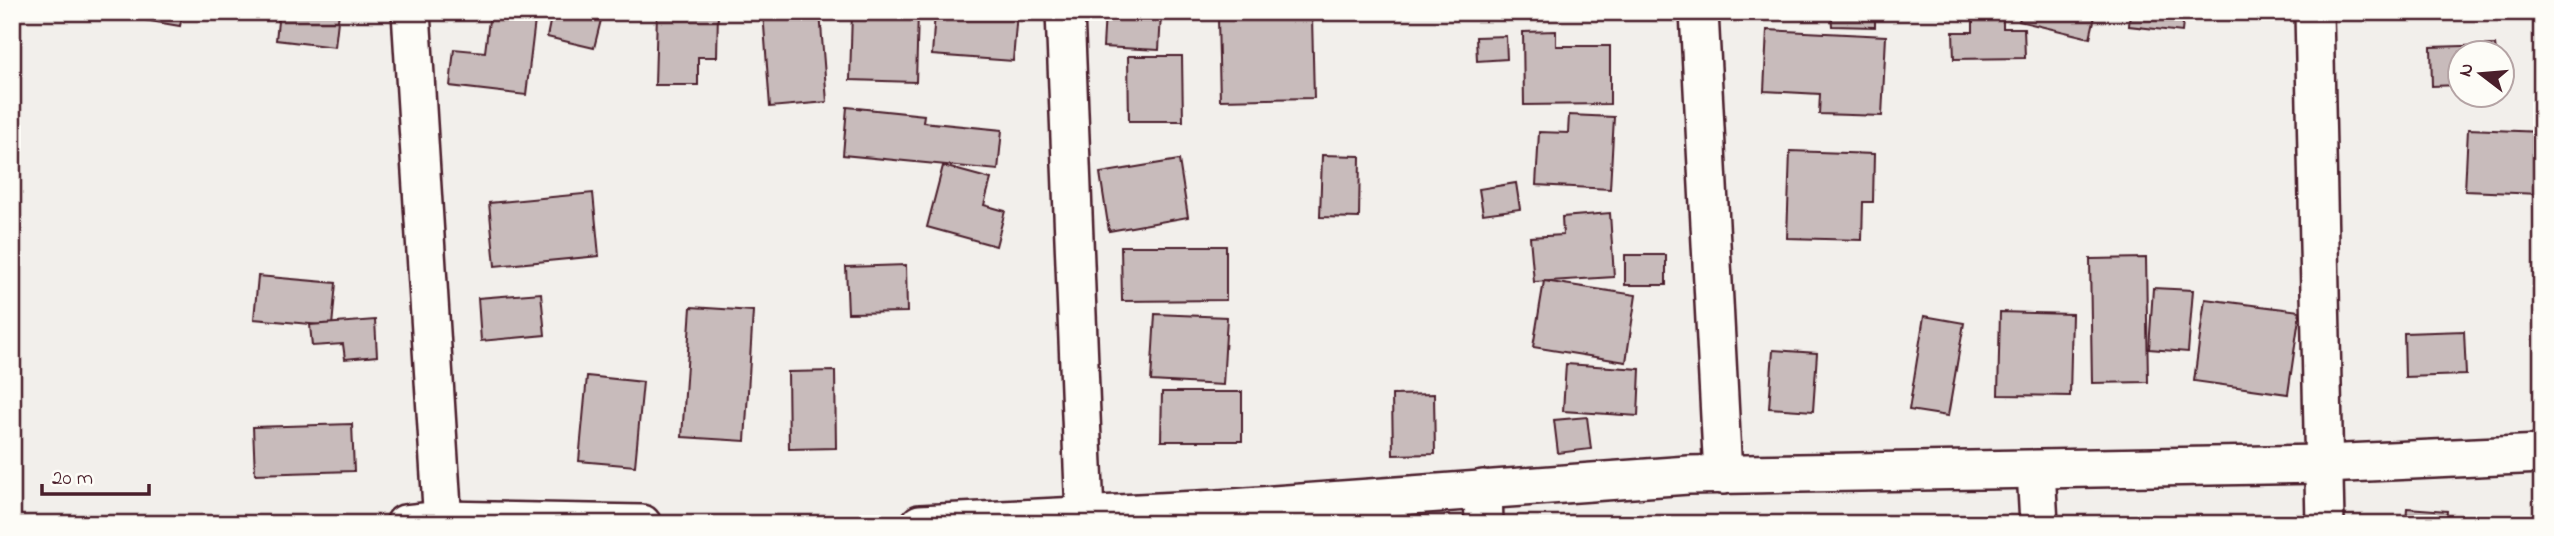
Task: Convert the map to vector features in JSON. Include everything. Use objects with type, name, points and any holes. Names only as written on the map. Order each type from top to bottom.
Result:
[{"type":"street","points":[[411,12],[443,522]]},
{"type":"street","points":[[1065,12],[1085,516]]},
{"type":"street","points":[[1699,12],[1723,475]]},
{"type":"street","points":[[2314,12],[2325,524]]},
{"type":"street","points":[[920,524],[1085,516],[1219,516],[1483,507],[1723,475],[2324,464],[2542,454]]},
{"type":"street","points":[[2036,470],[2039,524]]},
{"type":"street","points":[[405,524],[642,524]]},
{"type":"building","points":[[139,12],[183,12],[180,26],[138,19]]},
{"type":"building","points":[[279,12],[339,12],[335,47],[276,40]]},
{"type":"building","points":[[490,12],[536,12],[526,95],[450,86],[454,49],[485,52]]},
{"type":"building","points":[[552,12],[603,12],[594,48],[547,37]]},
{"type":"building","points":[[657,12],[718,12],[717,57],[698,57],[698,85],[655,85]]},
{"type":"building","points":[[763,12],[820,12],[827,102],[770,107]]},
{"type":"building","points":[[852,12],[918,12],[916,82],[850,80]]},
{"type":"building","points":[[935,12],[1017,12],[1013,61],[932,55]]},
{"type":"building","points":[[1105,12],[1161,15],[1159,50],[1103,47]]},
{"type":"building","points":[[1831,12],[1875,12],[1875,27],[1832,26]]},
{"type":"building","points":[[1973,12],[2003,12],[2003,28],[2024,28],[2025,58],[1954,59],[1953,32],[1973,32]]},
{"type":"building","points":[[2022,12],[2096,12],[2090,38],[2019,21]]},
{"type":"building","points":[[2130,12],[2184,12],[2182,32],[2129,26]]},
{"type":"building","points":[[1312,17],[1314,98],[1220,100],[1218,19]]},
{"type":"building","points":[[1767,30],[1886,36],[1882,116],[1819,114],[1820,94],[1764,91]]},
{"type":"building","points":[[1556,31],[1556,46],[1610,46],[1610,104],[1524,105],[1523,32]]},
{"type":"building","points":[[1506,36],[1507,59],[1477,61],[1476,37]]},
{"type":"building","points":[[2431,47],[2446,47],[2446,86],[2432,86]]},
{"type":"building","points":[[1128,56],[1182,56],[1183,121],[1129,121]]},
{"type":"building","points":[[847,107],[924,115],[923,122],[1002,130],[998,170],[843,155]]},
{"type":"building","points":[[1569,115],[1614,117],[1610,189],[1536,185],[1539,132],[1568,133]]},
{"type":"building","points":[[2468,129],[2542,132],[2540,194],[2465,191]]},
{"type":"building","points":[[1790,151],[1874,154],[1873,202],[1863,202],[1862,240],[1787,238]]},
{"type":"building","points":[[1322,155],[1360,156],[1359,218],[1320,217]]},
{"type":"building","points":[[1179,160],[1188,217],[1109,231],[1100,173]]},
{"type":"building","points":[[943,166],[991,179],[984,205],[1005,211],[996,246],[927,227]]},
{"type":"building","points":[[1516,183],[1520,209],[1483,214],[1479,189]]},
{"type":"building","points":[[593,193],[599,256],[495,266],[489,203]]},
{"type":"building","points":[[1610,213],[1614,277],[1534,282],[1530,237],[1563,235],[1562,217]]},
{"type":"building","points":[[1121,246],[1226,246],[1226,300],[1122,301]]},
{"type":"building","points":[[1625,255],[1666,255],[1666,285],[1625,285]]},
{"type":"building","points":[[2146,258],[2148,382],[2092,383],[2090,259]]},
{"type":"building","points":[[906,265],[907,312],[848,313],[846,267]]},
{"type":"building","points":[[258,276],[336,283],[332,326],[254,319]]},
{"type":"building","points":[[1544,281],[1636,295],[1626,362],[1533,347]]},
{"type":"building","points":[[2153,288],[2193,290],[2188,352],[2149,349]]},
{"type":"building","points":[[541,293],[545,335],[481,341],[478,298]]},
{"type":"building","points":[[2205,299],[2300,311],[2288,394],[2194,381]]},
{"type":"building","points":[[691,307],[753,311],[745,441],[682,437]]},
{"type":"building","points":[[2000,312],[2072,314],[2070,396],[1998,395]]},
{"type":"building","points":[[1155,314],[1227,317],[1223,385],[1151,381]]},
{"type":"building","points":[[1924,316],[1964,323],[1948,416],[1909,410]]},
{"type":"building","points":[[375,320],[377,356],[345,359],[343,344],[312,346],[310,325]]},
{"type":"building","points":[[2464,331],[2466,375],[2405,377],[2404,333]]},
{"type":"building","points":[[1773,350],[1817,353],[1813,411],[1769,408]]},
{"type":"building","points":[[1566,364],[1640,369],[1638,416],[1563,411]]},
{"type":"building","points":[[835,371],[836,448],[789,449],[788,372]]},
{"type":"building","points":[[587,376],[643,382],[635,466],[579,461]]},
{"type":"building","points":[[1162,392],[1242,392],[1242,441],[1161,441]]},
{"type":"building","points":[[1434,394],[1435,454],[1393,455],[1392,395]]},
{"type":"building","points":[[1587,417],[1591,449],[1558,453],[1554,420]]},
{"type":"building","points":[[352,424],[354,471],[255,474],[253,427]]},
{"type":"building","points":[[2407,508],[2447,511],[2446,524],[2406,524]]}]
